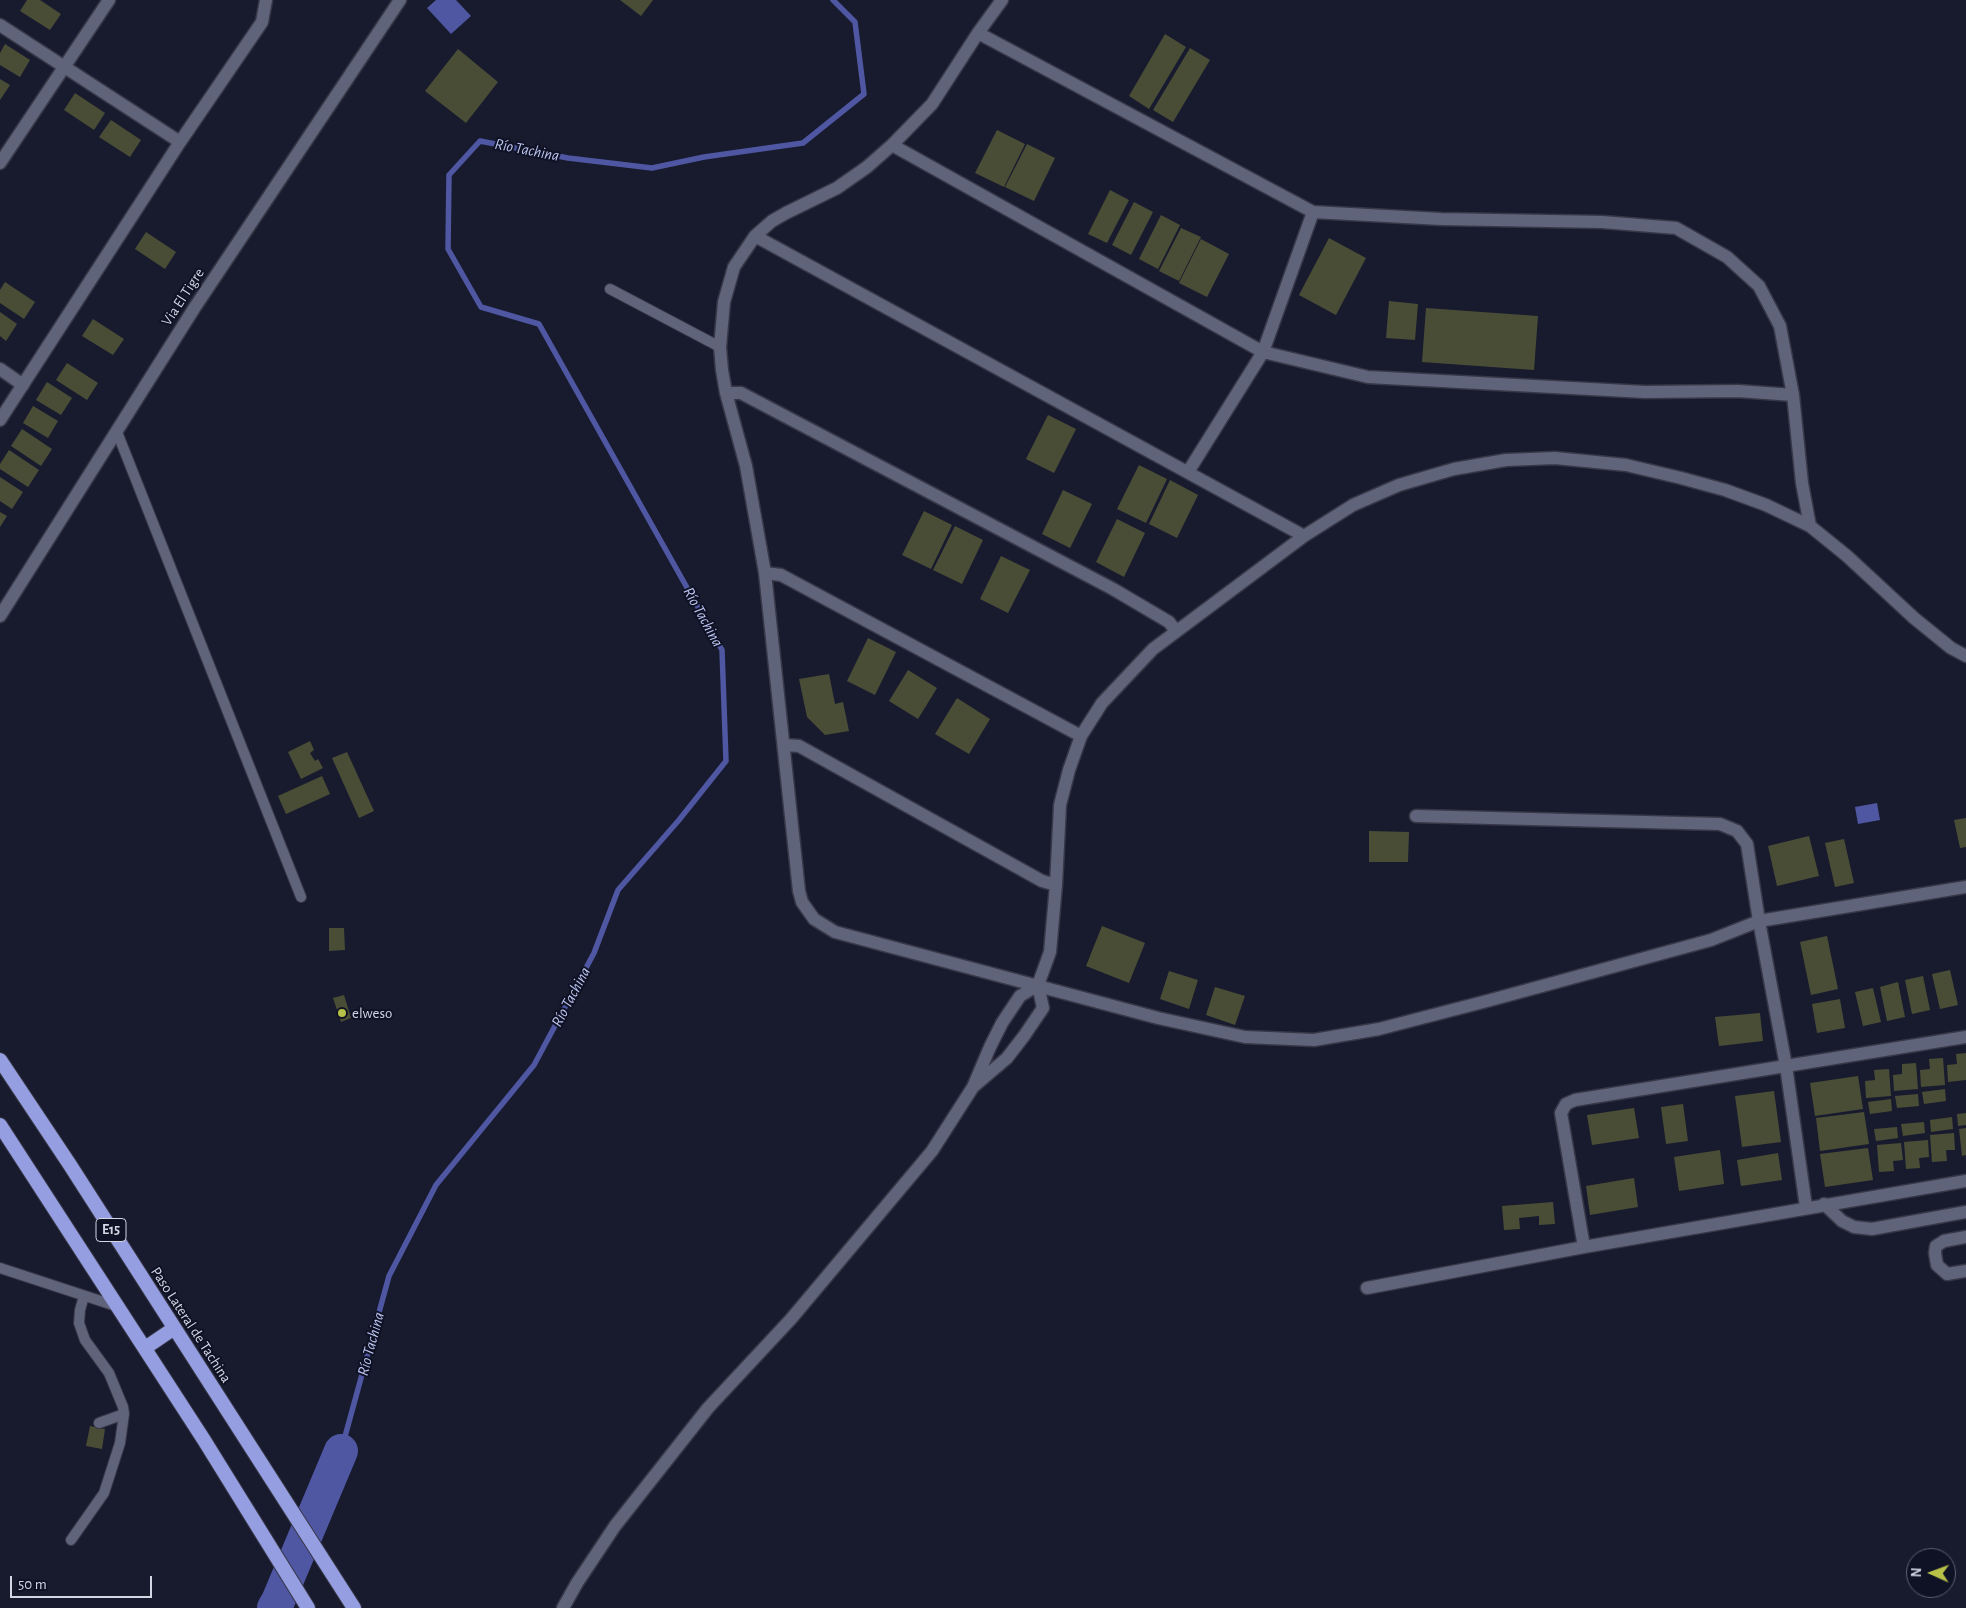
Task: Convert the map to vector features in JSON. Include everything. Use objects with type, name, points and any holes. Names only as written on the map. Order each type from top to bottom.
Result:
[{"type":"highway","name":"Paso Lateral de Tachina","points":[[0,1060],[70,1165],[173,1329],[354,1608]]},
{"type":"highway","name":"E15","points":[[0,1125],[204,1440],[308,1608]]},
{"type":"highway","points":[[145,1348],[173,1329]]},
{"type":"street","points":[[0,163],[109,0]]},
{"type":"street","points":[[0,420],[180,142],[262,22],[266,0]]},
{"type":"street","name":"Via El Tigre","points":[[0,616],[195,307],[400,0]]},
{"type":"street","points":[[1002,0],[932,104],[892,145],[867,167],[836,188],[772,221],[755,236],[740,255],[729,280],[724,302],[720,348],[726,393],[746,466],[765,573],[785,745],[799,891],[802,902],[814,919],[835,932],[1158,1018],[1245,1036],[1314,1040],[1379,1030],[1487,1002],[1711,940],[1759,921],[1966,887]]},
{"type":"street","points":[[0,25],[180,142]]},
{"type":"street","points":[[978,33],[1313,212],[1441,219],[1602,222],[1676,228],[1727,257],[1759,286],[1780,326],[1793,395],[1802,483],[1810,526]]},
{"type":"street","points":[[892,145],[1263,352],[1368,377],[1645,392],[1738,391],[1793,395]]},
{"type":"street","points":[[1188,472],[1263,352],[1313,212]]},
{"type":"street","points":[[755,236],[1304,536]]},
{"type":"street","points":[[0,369],[24,385]]},
{"type":"street","points":[[726,393],[741,393],[1113,589],[1169,622],[1176,631]]},
{"type":"street","points":[[973,1087],[1007,1058],[1043,1008],[1038,986],[1050,952],[1060,805],[1069,770],[1081,736],[1102,703],[1152,650],[1304,536],[1353,505],[1399,485],[1454,469],[1506,460],[1555,458],[1626,465],[1725,490],[1766,505],[1810,526],[1847,556],[1914,618],[1952,648],[1966,656]]},
{"type":"street","points":[[765,573],[781,575],[1081,736]]},
{"type":"street","points":[[785,745],[799,746],[1042,881],[1056,885]]},
{"type":"street","points":[[1416,816],[1720,824],[1737,831],[1747,844],[1759,921],[1786,1066],[1806,1207]]},
{"type":"street","points":[[563,1608],[577,1583],[615,1526],[708,1408],[791,1319],[932,1151],[973,1087],[1002,1023],[1020,996],[1038,986]]},
{"type":"street","points":[[1584,1247],[1561,1113],[1566,1104],[1575,1100],[1966,1037]]},
{"type":"street","points":[[1367,1288],[1806,1207],[1966,1181]]},
{"type":"street","points":[[1824,1204],[1842,1221],[1854,1227],[1872,1229],[1966,1212]]},
{"type":"street","points":[[1966,1237],[1944,1241],[1936,1246],[1935,1252],[1937,1265],[1947,1274],[1966,1271]]},
{"type":"lane","points":[[610,289],[720,348]]},
{"type":"lane","points":[[117,432],[301,898]]},
{"type":"lane","points":[[0,1268],[119,1307]]},
{"type":"lane","points":[[71,1540],[104,1493],[120,1443],[124,1414],[124,1407],[109,1373],[85,1340],[79,1324],[84,1296]]},
{"type":"lane","points":[[99,1423],[124,1414]]},
{"type":"water","points":[[436,0],[456,0],[471,16],[451,34],[427,8]]},
{"type":"water","points":[[1877,803],[1880,820],[1858,824],[1855,807]]},
{"type":"building","points":[[27,0],[40,0],[61,14],[50,30],[20,11]]},
{"type":"building","points":[[620,0],[653,0],[641,16]]},
{"type":"building","points":[[1165,34],[1186,47],[1149,109],[1129,96]]},
{"type":"building","points":[[5,44],[30,60],[20,77],[0,65],[0,53]]},
{"type":"building","points":[[1190,48],[1210,60],[1173,122],[1153,110]]},
{"type":"building","points":[[458,49],[498,82],[466,123],[425,91]]},
{"type":"building","points":[[0,79],[10,85],[0,100]]},
{"type":"building","points":[[75,93],[105,113],[94,130],[64,110]]},
{"type":"building","points":[[111,120],[141,140],[130,157],[99,137]]},
{"type":"building","points":[[997,130],[1025,144],[1004,187],[975,173]]},
{"type":"building","points":[[1027,144],[1055,158],[1034,201],[1005,187]]},
{"type":"building","points":[[1110,190],[1129,200],[1107,243],[1088,234]]},
{"type":"building","points":[[1134,202],[1153,212],[1131,255],[1112,245]]},
{"type":"building","points":[[1161,215],[1180,225],[1158,269],[1139,259]]},
{"type":"building","points":[[1181,228],[1201,237],[1179,281],[1159,271]]},
{"type":"building","points":[[146,232],[176,252],[165,269],[135,249]]},
{"type":"building","points":[[1329,238],[1366,258],[1336,315],[1299,295]]},
{"type":"building","points":[[1201,239],[1229,254],[1207,297],[1179,283]]},
{"type":"building","points":[[5,282],[35,302],[24,319],[0,303],[0,290]]},
{"type":"building","points":[[1389,301],[1418,304],[1415,340],[1386,338]]},
{"type":"building","points":[[1426,308],[1538,316],[1534,370],[1422,362]]},
{"type":"building","points":[[0,312],[17,324],[6,341],[0,336]]},
{"type":"building","points":[[93,319],[124,339],[113,355],[82,336]]},
{"type":"building","points":[[67,363],[98,383],[87,400],[56,380]]},
{"type":"building","points":[[47,382],[72,398],[61,415],[36,400]]},
{"type":"building","points":[[33,406],[58,421],[48,438],[23,423]]},
{"type":"building","points":[[1048,415],[1076,429],[1054,473],[1026,459]]},
{"type":"building","points":[[22,429],[52,449],[41,466],[11,446]]},
{"type":"building","points":[[9,450],[39,470],[28,487],[0,469],[0,464]]},
{"type":"building","points":[[1139,465],[1167,479],[1146,523],[1117,509]]},
{"type":"building","points":[[0,477],[23,492],[12,509],[0,501]]},
{"type":"building","points":[[1170,480],[1198,495],[1177,538],[1149,524]]},
{"type":"building","points":[[1063,490],[1092,504],[1070,548],[1042,534]]},
{"type":"building","points":[[924,511],[952,525],[931,569],[902,555]]},
{"type":"building","points":[[0,512],[7,516],[0,527]]},
{"type":"building","points":[[1117,519],[1145,533],[1124,577],[1096,562]]},
{"type":"building","points":[[955,526],[983,540],[962,584],[933,570]]},
{"type":"building","points":[[1001,556],[1030,570],[1008,613],[980,599]]},
{"type":"building","points":[[868,638],[896,652],[875,695],[847,681]]},
{"type":"building","points":[[908,670],[937,688],[918,719],[889,701]]},
{"type":"building","points":[[829,674],[835,704],[843,702],[849,731],[825,735],[807,717],[799,679]]},
{"type":"building","points":[[957,698],[990,719],[969,754],[935,734]]},
{"type":"building","points":[[310,741],[314,750],[310,753],[315,761],[318,759],[323,768],[301,779],[288,752]]},
{"type":"building","points":[[347,752],[374,811],[359,818],[332,758]]},
{"type":"building","points":[[322,776],[330,794],[286,814],[278,796]]},
{"type":"building","points":[[1966,818],[1966,847],[1960,848],[1954,820]]},
{"type":"building","points":[[1369,831],[1409,832],[1408,862],[1369,862]]},
{"type":"building","points":[[1809,836],[1819,876],[1777,886],[1768,846]]},
{"type":"building","points":[[1844,839],[1854,883],[1835,887],[1825,843]]},
{"type":"building","points":[[1102,926],[1145,943],[1129,983],[1086,966]]},
{"type":"building","points":[[329,928],[344,928],[345,950],[329,951]]},
{"type":"building","points":[[1827,936],[1838,989],[1811,995],[1800,942]]},
{"type":"building","points":[[1950,970],[1958,1005],[1940,1009],[1932,974]]},
{"type":"building","points":[[1169,971],[1198,980],[1189,1009],[1160,999]]},
{"type":"building","points":[[1923,976],[1930,1010],[1912,1014],[1905,980]]},
{"type":"building","points":[[1898,982],[1905,1017],[1887,1021],[1880,987]]},
{"type":"building","points":[[1215,987],[1245,996],[1235,1025],[1206,1015]]},
{"type":"building","points":[[1873,988],[1881,1022],[1863,1026],[1855,992]]},
{"type":"building","points":[[344,995],[351,1018],[341,1022],[333,998]]},
{"type":"building","points":[[1840,999],[1845,1028],[1817,1033],[1812,1004]]},
{"type":"building","points":[[1760,1013],[1763,1041],[1719,1046],[1715,1017]]},
{"type":"building","points":[[1966,1053],[1966,1080],[1948,1082],[1947,1065],[1957,1064],[1956,1054]]},
{"type":"building","points":[[1943,1058],[1945,1085],[1921,1087],[1920,1070],[1930,1069],[1929,1059]]},
{"type":"building","points":[[1916,1063],[1918,1089],[1894,1091],[1893,1075],[1902,1074],[1902,1064]]},
{"type":"building","points":[[1889,1069],[1891,1096],[1866,1098],[1865,1081],[1875,1080],[1874,1070]]},
{"type":"building","points":[[1858,1076],[1863,1109],[1815,1116],[1810,1083]]},
{"type":"building","points":[[1945,1089],[1946,1101],[1924,1104],[1922,1092]]},
{"type":"building","points":[[1774,1091],[1781,1142],[1742,1147],[1735,1096]]},
{"type":"building","points":[[1918,1094],[1919,1106],[1897,1108],[1895,1096]]},
{"type":"building","points":[[1891,1099],[1892,1111],[1870,1114],[1868,1102]]},
{"type":"building","points":[[1683,1104],[1688,1141],[1666,1144],[1661,1107]]},
{"type":"building","points":[[1634,1108],[1639,1138],[1592,1145],[1587,1115]]},
{"type":"building","points":[[1864,1112],[1869,1144],[1820,1151],[1816,1118]]},
{"type":"building","points":[[1966,1113],[1966,1125],[1958,1126],[1957,1114]]},
{"type":"building","points":[[1952,1117],[1953,1129],[1931,1132],[1930,1120]]},
{"type":"building","points":[[1924,1122],[1925,1133],[1903,1136],[1901,1124]]},
{"type":"building","points":[[1897,1127],[1898,1138],[1876,1141],[1874,1129]]},
{"type":"building","points":[[1966,1128],[1966,1155],[1962,1156],[1959,1129]]},
{"type":"building","points":[[1954,1133],[1955,1150],[1946,1150],[1947,1161],[1932,1162],[1930,1135]]},
{"type":"building","points":[[1928,1140],[1929,1157],[1919,1158],[1920,1168],[1906,1169],[1904,1142]]},
{"type":"building","points":[[1901,1143],[1903,1160],[1893,1161],[1894,1171],[1879,1172],[1877,1145]]},
{"type":"building","points":[[1868,1148],[1873,1180],[1825,1187],[1820,1154]]},
{"type":"building","points":[[1720,1150],[1724,1184],[1679,1191],[1674,1157]]},
{"type":"building","points":[[1778,1153],[1782,1180],[1741,1186],[1737,1160]]},
{"type":"building","points":[[1634,1178],[1638,1207],[1590,1215],[1586,1186]]},
{"type":"building","points":[[1553,1202],[1555,1224],[1539,1225],[1539,1216],[1519,1218],[1520,1229],[1504,1230],[1502,1206]]},
{"type":"building","points":[[90,1426],[105,1429],[102,1449],[86,1446]]},
{"type":"waterway","name":"Río Tachina","points":[[341,1451],[389,1276],[436,1185],[534,1065],[594,953],[618,890],[679,820],[726,761],[722,650],[539,324],[481,307],[448,249],[449,175],[480,141],[568,158],[652,168],[704,157],[803,143],[864,94],[855,22],[833,0]]},
{"type":"waterway","name":"Río Tachina","points":[[274,1608],[341,1451]]},
{"type":"place","name":"elweso","points":[[342,1013]]}]
